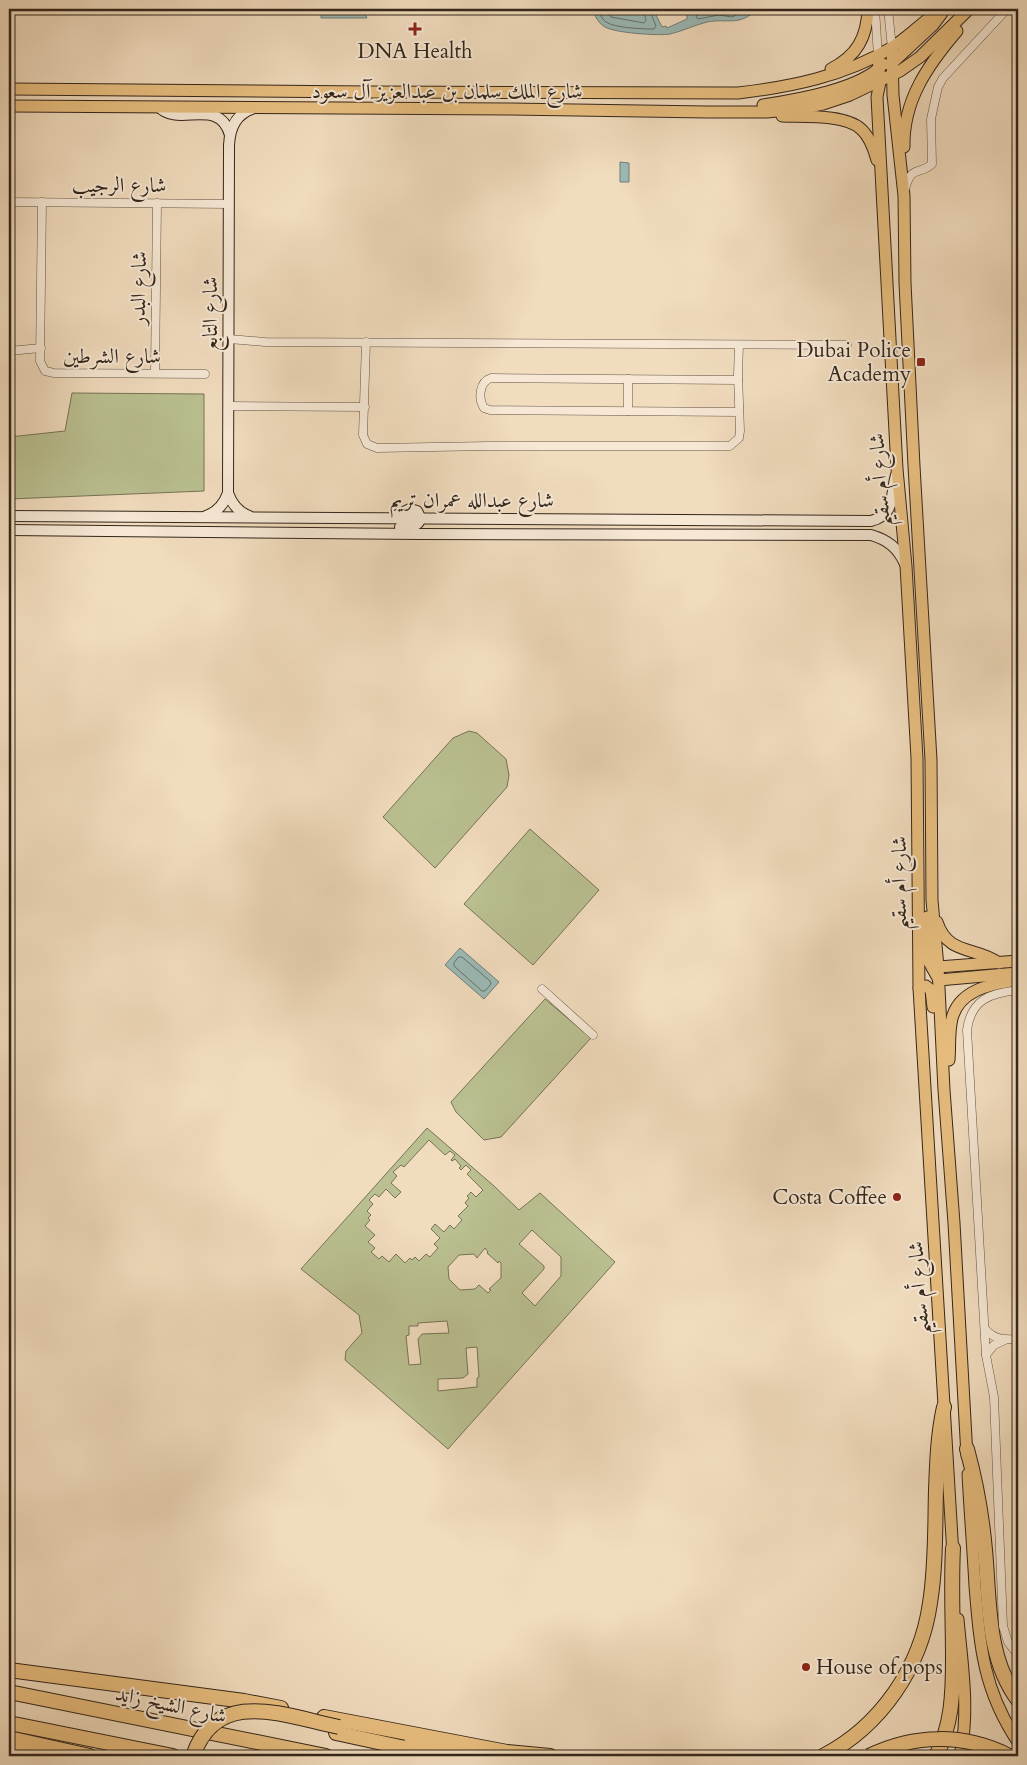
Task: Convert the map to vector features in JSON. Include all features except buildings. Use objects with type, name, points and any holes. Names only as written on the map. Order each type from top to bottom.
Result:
[{"type":"highway","points":[[824,1756],[850,1739],[880,1711],[905,1677],[918,1650],[930,1602],[938,1455],[944,1407]]},
{"type":"highway","points":[[967,1449],[981,1517],[996,1656],[1007,1683],[1018,1700]]},
{"type":"highway","points":[[936,1756],[947,1729],[952,1702],[951,1577],[953,1548]]},
{"type":"highway","points":[[9,1670],[244,1701],[521,1756]]},
{"type":"highway","name":"شارع الشيخ زايد","points":[[9,1692],[326,1756]]},
{"type":"highway","points":[[192,1756],[196,1746],[210,1727],[224,1717],[241,1711],[264,1711],[444,1756]]},
{"type":"highway","points":[[200,1756],[206,1744],[217,1731],[231,1723],[247,1718],[264,1718],[337,1730],[469,1756]]},
{"type":"highway","points":[[9,1723],[173,1756]]},
{"type":"highway","points":[[9,1738],[90,1756]]},
{"type":"highway","points":[[869,1756],[906,1743],[943,1739],[971,1742],[1009,1756]]},
{"type":"highway","points":[[9,1748],[45,1756]]},
{"type":"highway","points":[[507,1752],[550,1756]]},
{"type":"main road","points":[[806,81],[842,63],[853,54],[864,36],[868,9]]},
{"type":"main road","points":[[877,75],[892,48],[944,9]]},
{"type":"main road","points":[[706,112],[797,100],[877,75],[933,25],[944,9]]},
{"type":"main road","points":[[835,74],[865,70],[877,75],[892,76],[916,60],[969,9]]},
{"type":"main road","points":[[904,196],[905,128],[912,99],[920,80],[932,61],[974,9]]},
{"type":"main road","name":"شارع الملك سلمان بن عبدالعزيز آل سعود","points":[[9,89],[738,92],[770,88],[835,74],[892,48]]},
{"type":"main road","name":"شارع أم سقيم","points":[[892,48],[893,95],[904,196],[905,283],[931,760],[934,964],[939,980],[944,1090],[979,1633],[983,1662],[991,1691],[1018,1742]]},
{"type":"main road","points":[[907,50],[907,57],[916,60]]},
{"type":"main road","name":"شارع أم سقيم","points":[[878,56],[877,97],[897,469],[906,566],[917,758],[919,988],[953,1548],[965,1705],[964,1735],[960,1756]]},
{"type":"main road","points":[[877,75],[886,96],[893,165],[904,196]]},
{"type":"main road","points":[[516,92],[525,102],[543,110]]},
{"type":"main road","name":"شارع الملك سلمان بن عبدالعزيز آل سعود","points":[[9,106],[706,112]]},
{"type":"main road","points":[[706,112],[828,119],[849,122],[866,135],[873,147],[881,173]]},
{"type":"main road","points":[[918,862],[926,881],[934,964],[925,975],[919,988]]},
{"type":"main road","points":[[932,900],[940,929],[948,941],[962,950],[984,954],[999,963]]},
{"type":"main road","points":[[934,964],[1018,962]]},
{"type":"main road","points":[[939,980],[1018,973]]},
{"type":"main road","points":[[944,1075],[949,1061],[951,1024],[958,1006],[968,995],[982,987],[1018,980]]},
{"type":"main road","points":[[919,988],[928,987],[932,992],[936,1062],[944,1090]]},
{"type":"street","name":"شارع أم سقيم","points":[[876,9],[878,56]]},
{"type":"street","name":"شارع أم سقيم","points":[[888,9],[892,48]]},
{"type":"street","points":[[904,196],[907,182],[912,174],[932,164],[930,123],[940,82],[1007,9]]},
{"type":"street","points":[[159,107],[170,114],[211,115],[222,120],[230,135]]},
{"type":"street","points":[[230,135],[238,118],[254,108]]},
{"type":"street","name":"شارع التابع","points":[[228,493],[230,135]]},
{"type":"street","name":"شارع الرجيب","points":[[9,202],[229,204]]},
{"type":"street","points":[[41,348],[42,202]]},
{"type":"street","name":"شارع البدر","points":[[155,373],[157,203]]},
{"type":"street","points":[[229,342],[846,345]]},
{"type":"street","points":[[364,342],[365,407],[363,435],[364,440],[372,447],[723,448],[730,446],[739,438],[736,345]]},
{"type":"street","name":"شارع الشرطين","points":[[9,351],[41,348],[40,361],[42,367],[50,373],[205,374]]},
{"type":"street","points":[[738,377],[628,379],[491,378],[485,380],[482,386],[481,403],[487,410],[739,412]]},
{"type":"street","points":[[628,379],[628,411]]},
{"type":"street","points":[[228,406],[365,407]]},
{"type":"street","name":"شارع عبدالله عمران تريم","points":[[9,516],[871,521],[878,519],[890,508],[897,469]]},
{"type":"street","points":[[204,516],[217,511],[222,506],[228,493]]},
{"type":"street","points":[[228,493],[234,506],[252,517]]},
{"type":"street","points":[[322,532],[349,527],[410,527],[418,523],[420,519]]},
{"type":"street","name":"شارع عبدالله عمران تريم","points":[[9,530],[872,535],[883,539],[893,546],[901,555],[906,566]]},
{"type":"street","points":[[542,989],[593,1035]]},
{"type":"street","points":[[1018,990],[999,992],[982,1001],[970,1017],[968,1030],[986,1355],[994,1397],[1003,1626],[1008,1642],[1018,1655]]},
{"type":"street","points":[[985,1329],[993,1336],[1005,1340],[1018,1339]]},
{"type":"street","points":[[986,1355],[994,1346],[1005,1340]]},
{"type":"green space","points":[[72,393],[204,394],[204,491],[9,499],[9,437],[65,431]]},
{"type":"green space","points":[[469,731],[477,733],[506,759],[509,775],[507,787],[435,868],[383,817],[453,738]]},
{"type":"green space","points":[[530,829],[599,890],[533,965],[464,904]]},
{"type":"green space","points":[[545,999],[591,1038],[501,1137],[484,1140],[456,1112],[451,1102]]},
{"type":"green space","points":[[427,1128],[519,1210],[540,1193],[615,1262],[448,1449],[345,1360],[346,1351],[362,1333],[359,1315],[301,1269]],"holes":[[[429,1140],[445,1155],[450,1151],[455,1155],[451,1160],[455,1159],[461,1166],[459,1168],[461,1170],[466,1165],[471,1170],[467,1174],[483,1190],[476,1197],[471,1192],[467,1196],[469,1198],[465,1203],[468,1206],[458,1216],[462,1220],[454,1229],[450,1225],[444,1232],[435,1224],[431,1229],[440,1238],[434,1244],[438,1248],[430,1257],[426,1254],[419,1261],[415,1257],[412,1260],[410,1258],[405,1263],[396,1254],[389,1262],[382,1256],[379,1259],[371,1252],[375,1248],[368,1242],[375,1235],[365,1226],[370,1220],[368,1218],[371,1215],[367,1211],[373,1204],[369,1200],[375,1194],[379,1197],[386,1189],[395,1198],[401,1192],[391,1183],[397,1176],[393,1172],[401,1165],[404,1167]],[[532,1230],[561,1257],[561,1276],[535,1306],[522,1293],[544,1269],[544,1266],[519,1244]],[[485,1248],[487,1253],[498,1263],[499,1261],[501,1263],[501,1278],[489,1289],[491,1290],[488,1293],[479,1285],[475,1289],[460,1290],[449,1279],[448,1267],[459,1255],[474,1254],[477,1258]],[[447,1321],[449,1333],[422,1334],[418,1339],[421,1364],[409,1365],[406,1336],[409,1335],[409,1326],[418,1326],[418,1323]],[[477,1347],[479,1377],[477,1378],[477,1387],[438,1391],[438,1379],[463,1378],[468,1374],[466,1348]]]},
{"type":"water","points":[[321,9],[363,9],[367,18],[321,18]]},
{"type":"water","points":[[592,9],[610,9],[612,11],[619,9],[653,9],[662,27],[666,26],[667,28],[687,19],[687,13],[703,9],[757,9],[751,15],[739,20],[707,22],[670,34],[657,35],[627,32],[605,27],[600,23]]},
{"type":"water","points":[[620,162],[629,163],[629,182],[620,182]]},
{"type":"water","points":[[460,948],[499,982],[484,999],[445,965]]},
{"type":"place","name":"DNA Health","points":[[415,29]]},
{"type":"place","name":"Dubai Police Academy","points":[[921,362]]},
{"type":"place","name":"Costa Coffee","points":[[897,1197]]},
{"type":"place","name":"House of pops","points":[[806,1667]]}]
